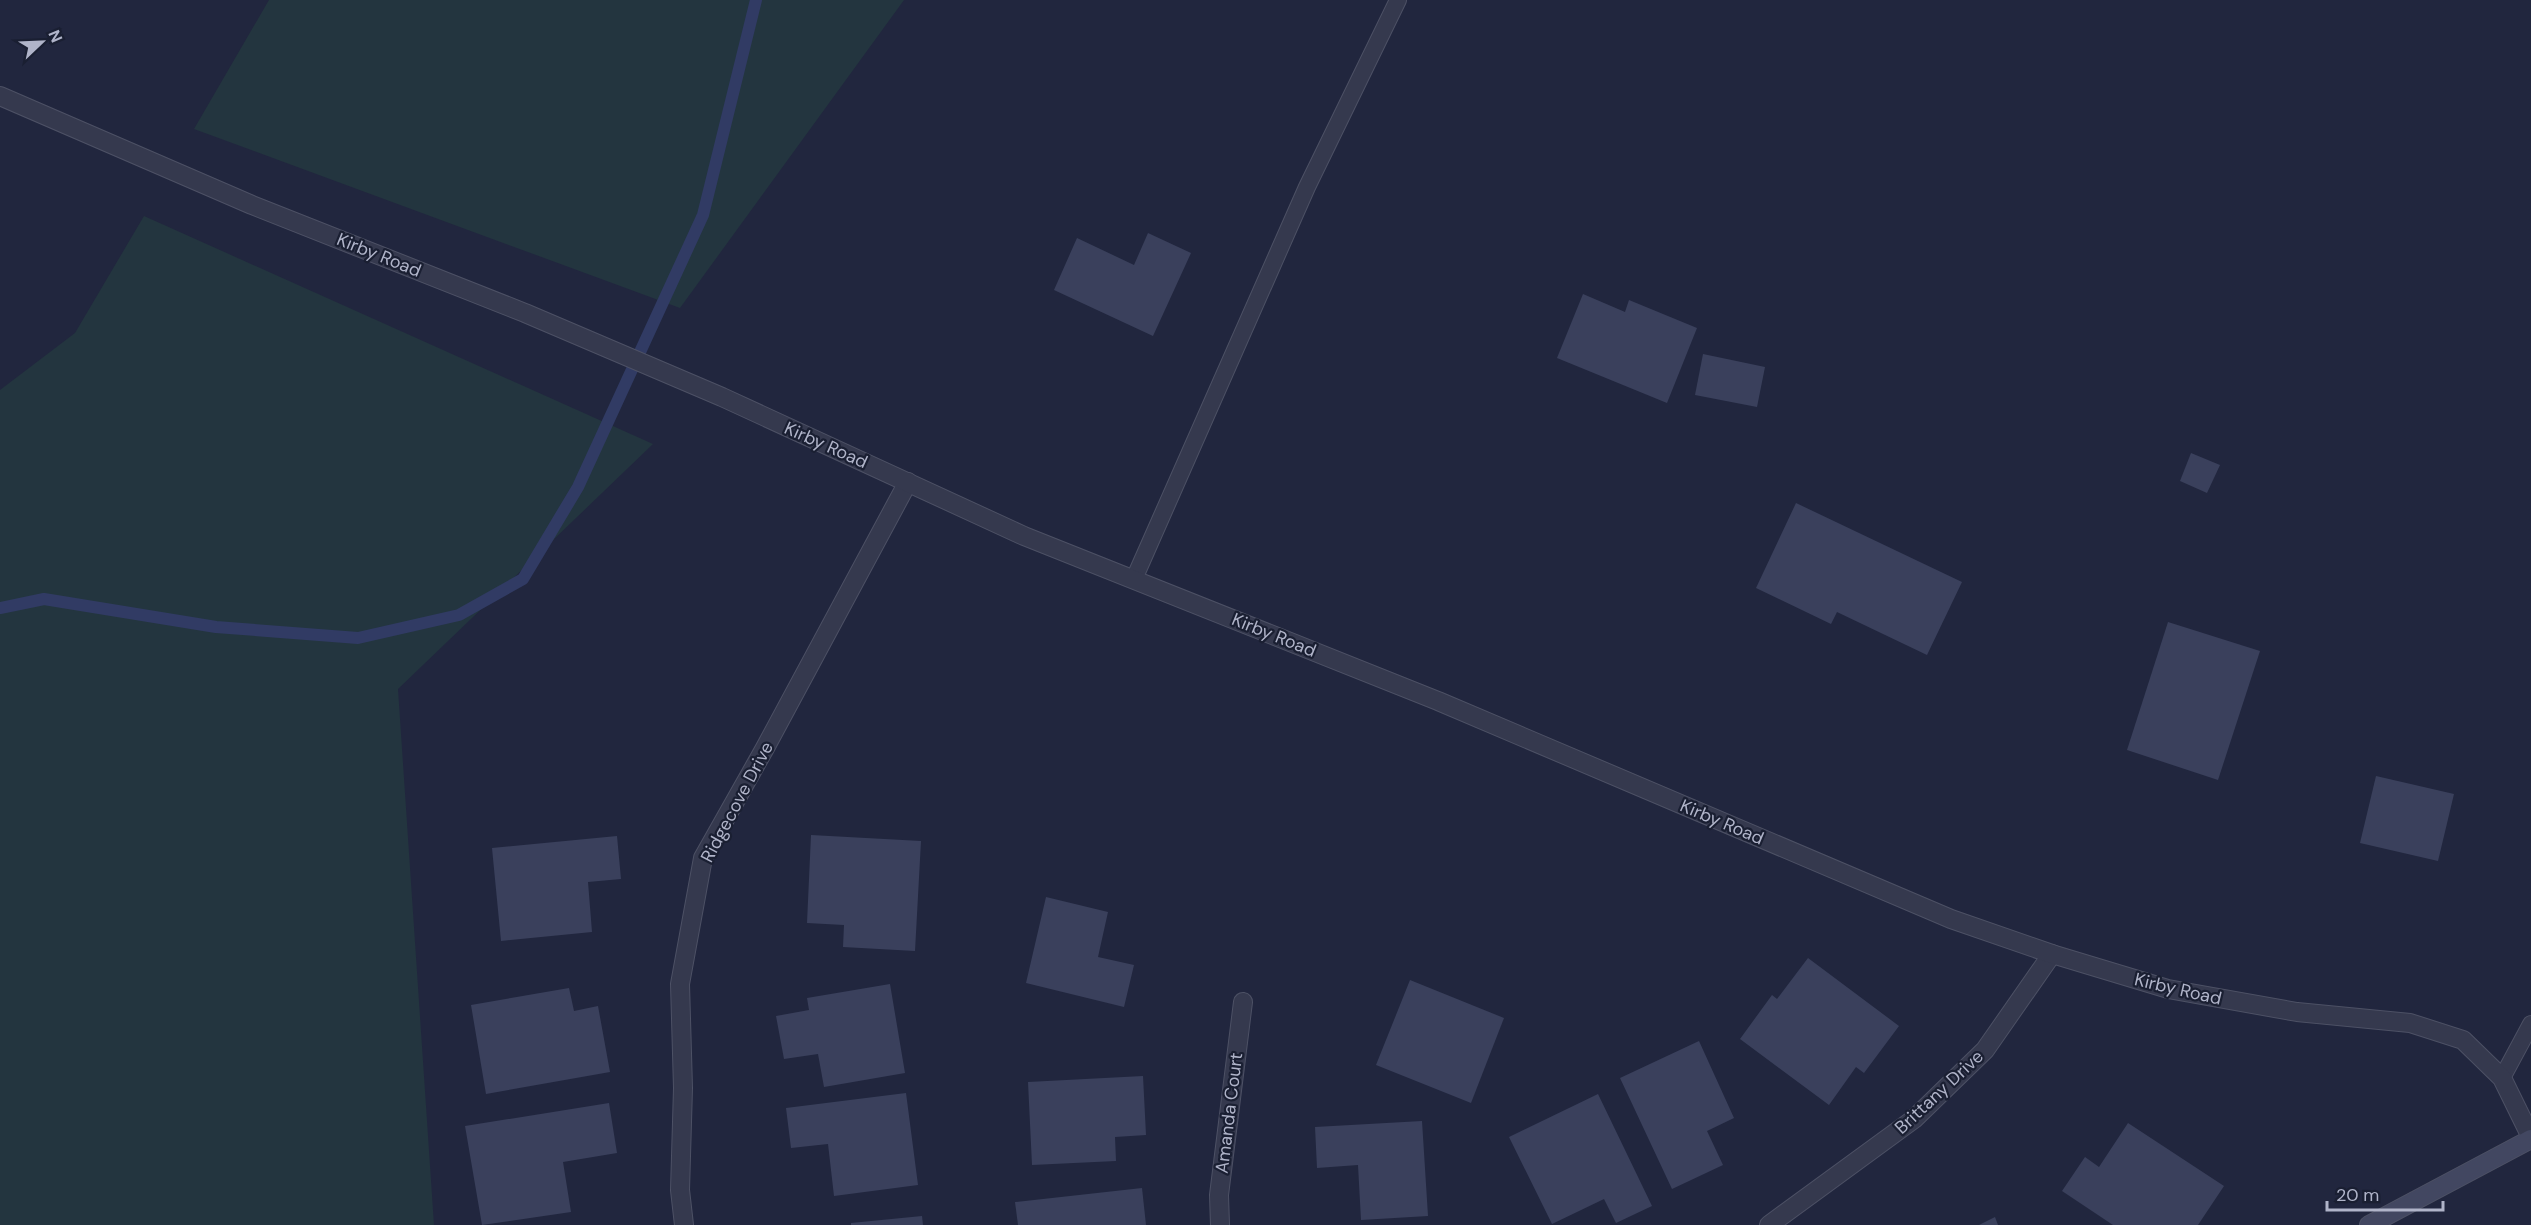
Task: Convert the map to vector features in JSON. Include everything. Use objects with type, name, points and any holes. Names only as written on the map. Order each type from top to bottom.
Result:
[{"type":"main road","points":[[2369,1225],[2531,1138]]},
{"type":"street","name":"Kirby Road","points":[[0,96],[252,205],[525,313],[722,398],[1024,536],[1438,701],[1951,919],[2052,954],[2168,989],[2297,1012],[2410,1023],[2463,1040],[2502,1077],[2531,1138]]},
{"type":"street","name":"Ridgecove Drive","points":[[684,1225],[680,1190],[683,1089],[680,984],[703,858],[908,482]]},
{"type":"street","name":"Brittany Drive","points":[[1769,1225],[1914,1119],[1985,1050],[2052,954]]},
{"type":"street","name":"Amanda Court","points":[[1220,1225],[1219,1195],[1243,1002]]},
{"type":"lane","points":[[1134,579],[1307,187],[1398,0]]},
{"type":"lane","points":[[2502,1077],[2531,1024]]},
{"type":"shaded area","points":[[269,0],[904,0],[680,308],[194,129]]},
{"type":"shaded area","points":[[144,216],[653,444],[398,689],[434,1225],[0,1225],[0,390],[75,333]]},
{"type":"building","points":[[1148,233],[1191,253],[1153,336],[1054,290],[1077,238],[1134,265]]},
{"type":"building","points":[[1583,294],[1625,312],[1629,300],[1697,328],[1667,403],[1557,358]]},
{"type":"building","points":[[1703,354],[1765,367],[1757,407],[1695,395]]},
{"type":"building","points":[[2191,453],[2220,465],[2207,493],[2180,481]]},
{"type":"building","points":[[1796,503],[1962,582],[1927,655],[1837,612],[1831,624],[1756,588]]},
{"type":"building","points":[[2168,622],[2260,651],[2218,780],[2127,750]]},
{"type":"building","points":[[2376,776],[2454,794],[2438,861],[2360,843]]},
{"type":"building","points":[[811,835],[921,841],[915,951],[843,947],[844,925],[807,923]]},
{"type":"building","points":[[617,836],[621,879],[588,882],[592,932],[501,941],[492,848]]},
{"type":"building","points":[[1046,897],[1108,912],[1098,957],[1134,965],[1124,1007],[1026,983]]},
{"type":"building","points":[[1808,958],[1899,1026],[1864,1073],[1856,1067],[1829,1105],[1740,1039],[1772,995],[1777,999]]},
{"type":"building","points":[[1410,980],[1504,1018],[1471,1103],[1376,1065]]},
{"type":"building","points":[[890,984],[905,1073],[824,1087],[818,1054],[784,1059],[776,1016],[809,1010],[807,998]]},
{"type":"building","points":[[569,988],[574,1011],[598,1006],[610,1072],[486,1094],[471,1005]]},
{"type":"building","points":[[1699,1041],[1734,1118],[1707,1131],[1723,1165],[1672,1189],[1620,1078]]},
{"type":"building","points":[[1143,1076],[1146,1135],[1115,1137],[1116,1161],[1032,1165],[1028,1082]]},
{"type":"building","points":[[906,1093],[918,1185],[834,1196],[828,1144],[791,1148],[786,1108]]},
{"type":"building","points":[[1598,1094],[1652,1206],[1616,1223],[1604,1199],[1552,1224],[1509,1137]]},
{"type":"building","points":[[609,1103],[617,1153],[563,1162],[571,1212],[482,1225],[465,1126]]},
{"type":"building","points":[[1422,1121],[1428,1216],[1361,1220],[1358,1165],[1317,1168],[1315,1127]]},
{"type":"building","points":[[2128,1123],[2224,1186],[2198,1225],[2113,1225],[2062,1191],[2085,1157],[2099,1167]]},
{"type":"building","points":[[1142,1188],[1146,1225],[1018,1225],[1015,1202]]},
{"type":"building","points":[[922,1216],[923,1225],[851,1225],[851,1223]]},
{"type":"building","points":[[1995,1217],[1998,1225],[1979,1225]]},
{"type":"waterway","points":[[0,608],[44,599],[216,627],[358,638],[459,615],[523,579],[578,487],[703,215],[756,0]]}]
